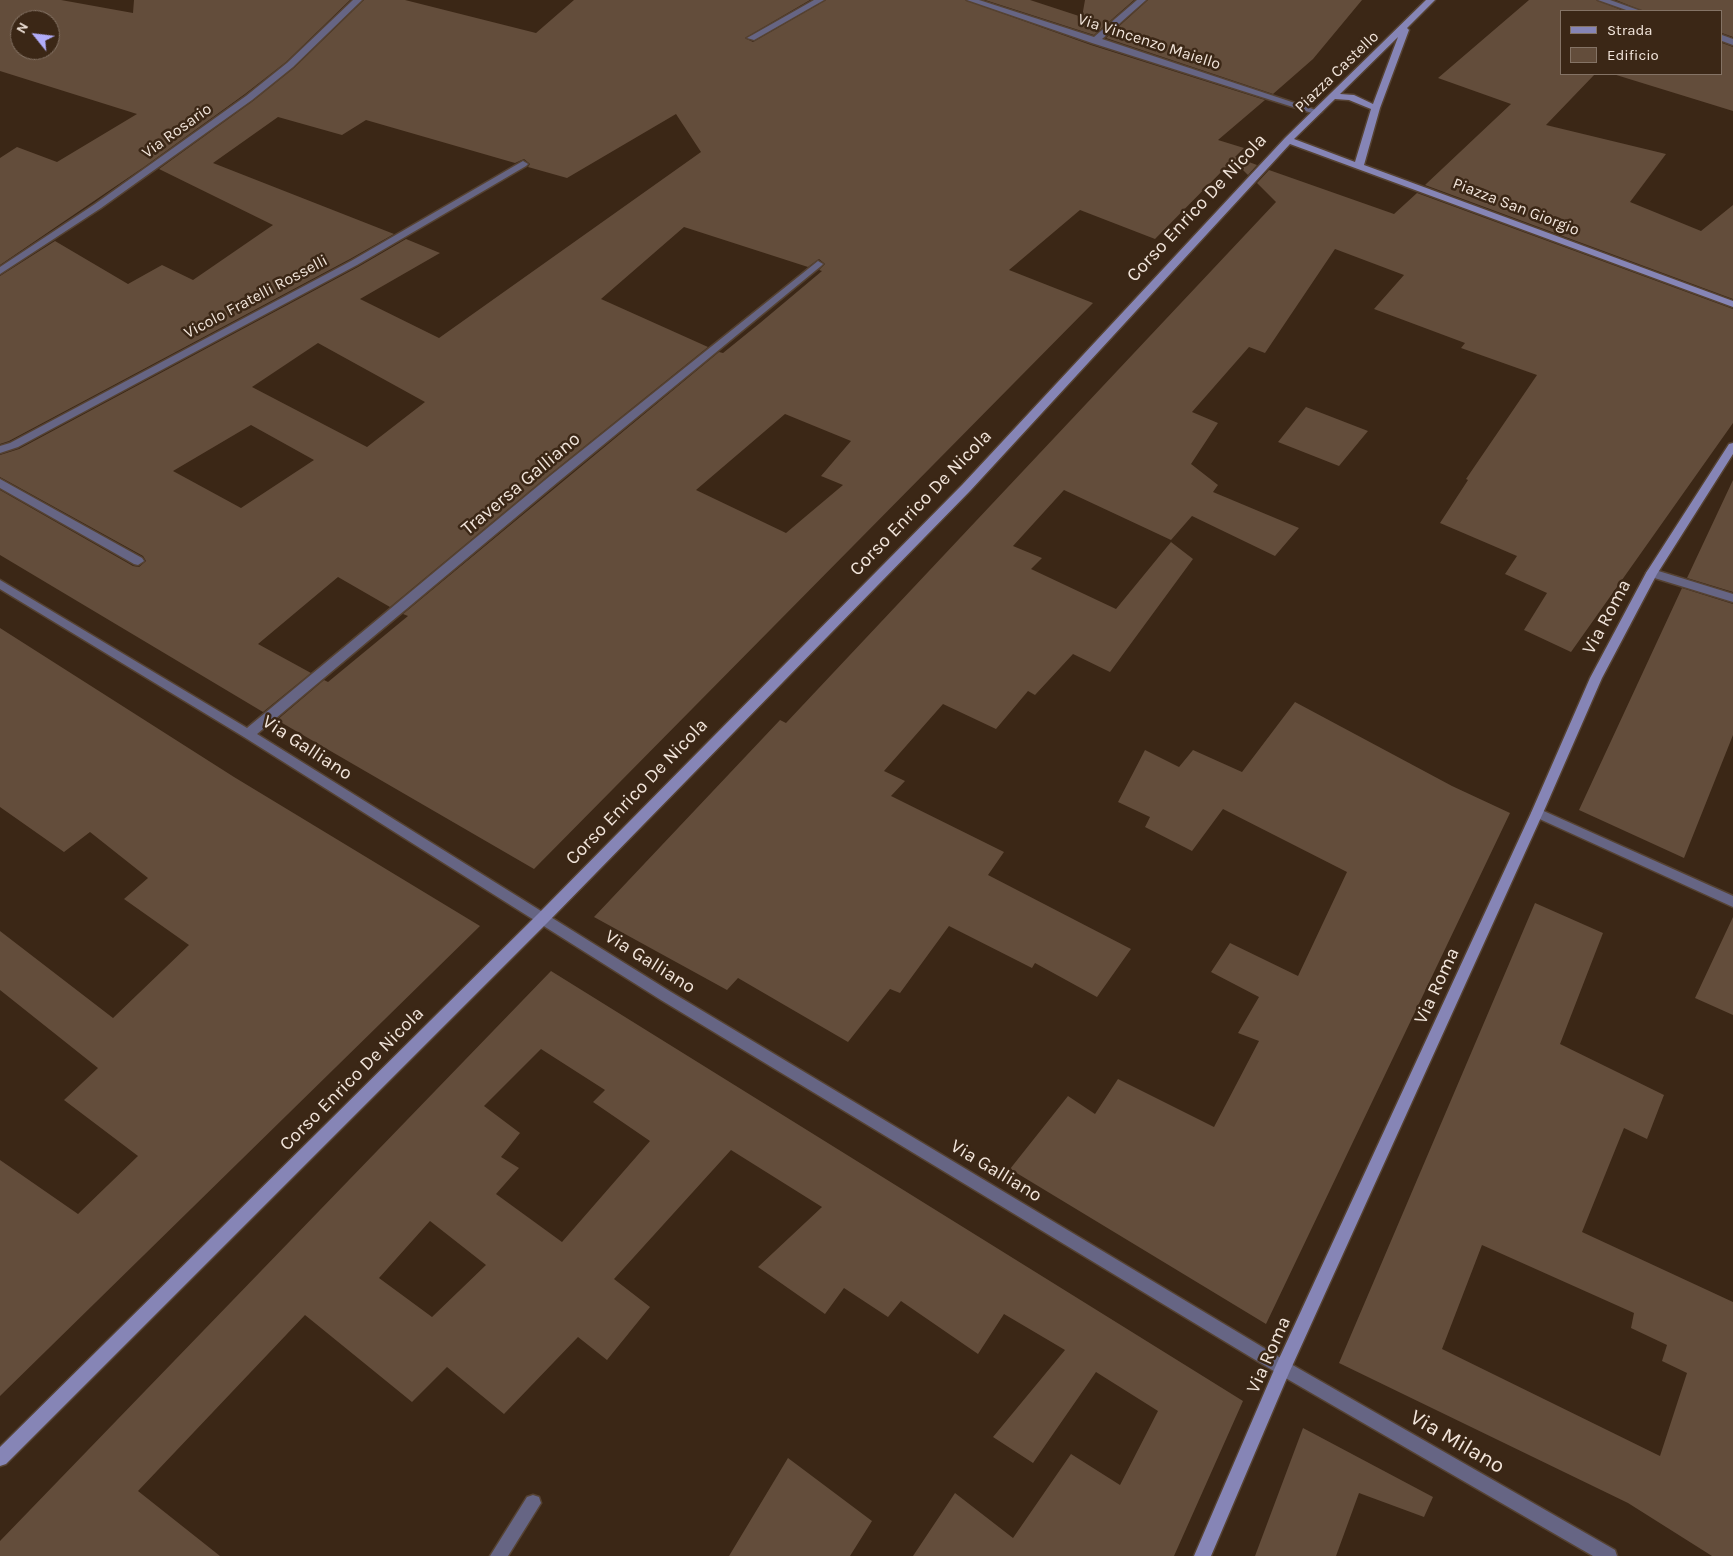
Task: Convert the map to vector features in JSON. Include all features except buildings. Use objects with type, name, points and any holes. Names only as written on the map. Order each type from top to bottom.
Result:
[{"type":"street","name":"Via Rosario","points":[[0,270],[98,206],[249,98],[290,65],[358,0]]},
{"type":"street","points":[[751,38],[820,0]]},
{"type":"street","name":"Via Vincenzo Maiello","points":[[971,0],[1318,112]]},
{"type":"street","points":[[1095,40],[1142,0]]},
{"type":"street","name":"Piazza Castello","points":[[1288,140],[1432,0]]},
{"type":"street","points":[[1602,0],[1634,10]]},
{"type":"street","name":"Piazza Castello","points":[[1358,165],[1376,108],[1407,25]]},
{"type":"street","points":[[1335,96],[1351,98],[1376,108]]},
{"type":"street","name":"Piazza San Giorgio","points":[[1288,140],[1733,304]]},
{"type":"street","name":"Corso Enrico De Nicola","points":[[0,1458],[543,918],[966,488],[1288,140]]},
{"type":"street","name":"Vicolo Fratelli Rosselli","points":[[0,450],[14,445],[354,263],[523,164]]},
{"type":"street","name":"Traversa Galliano","points":[[248,734],[554,479],[818,264]]},
{"type":"street","name":"Via Roma","points":[[1202,1556],[1283,1368],[1537,813],[1596,678],[1652,573],[1733,446]]},
{"type":"street","points":[[0,483],[138,561]]},
{"type":"street","points":[[1652,573],[1733,598]]},
{"type":"street","name":"Via Galliano","points":[[0,584],[248,734],[666,996],[1283,1368]]},
{"type":"street","points":[[1537,813],[1733,902]]},
{"type":"street","name":"Via Milano","points":[[1283,1368],[1609,1556]]},
{"type":"street","points":[[498,1556],[533,1503]]}]
